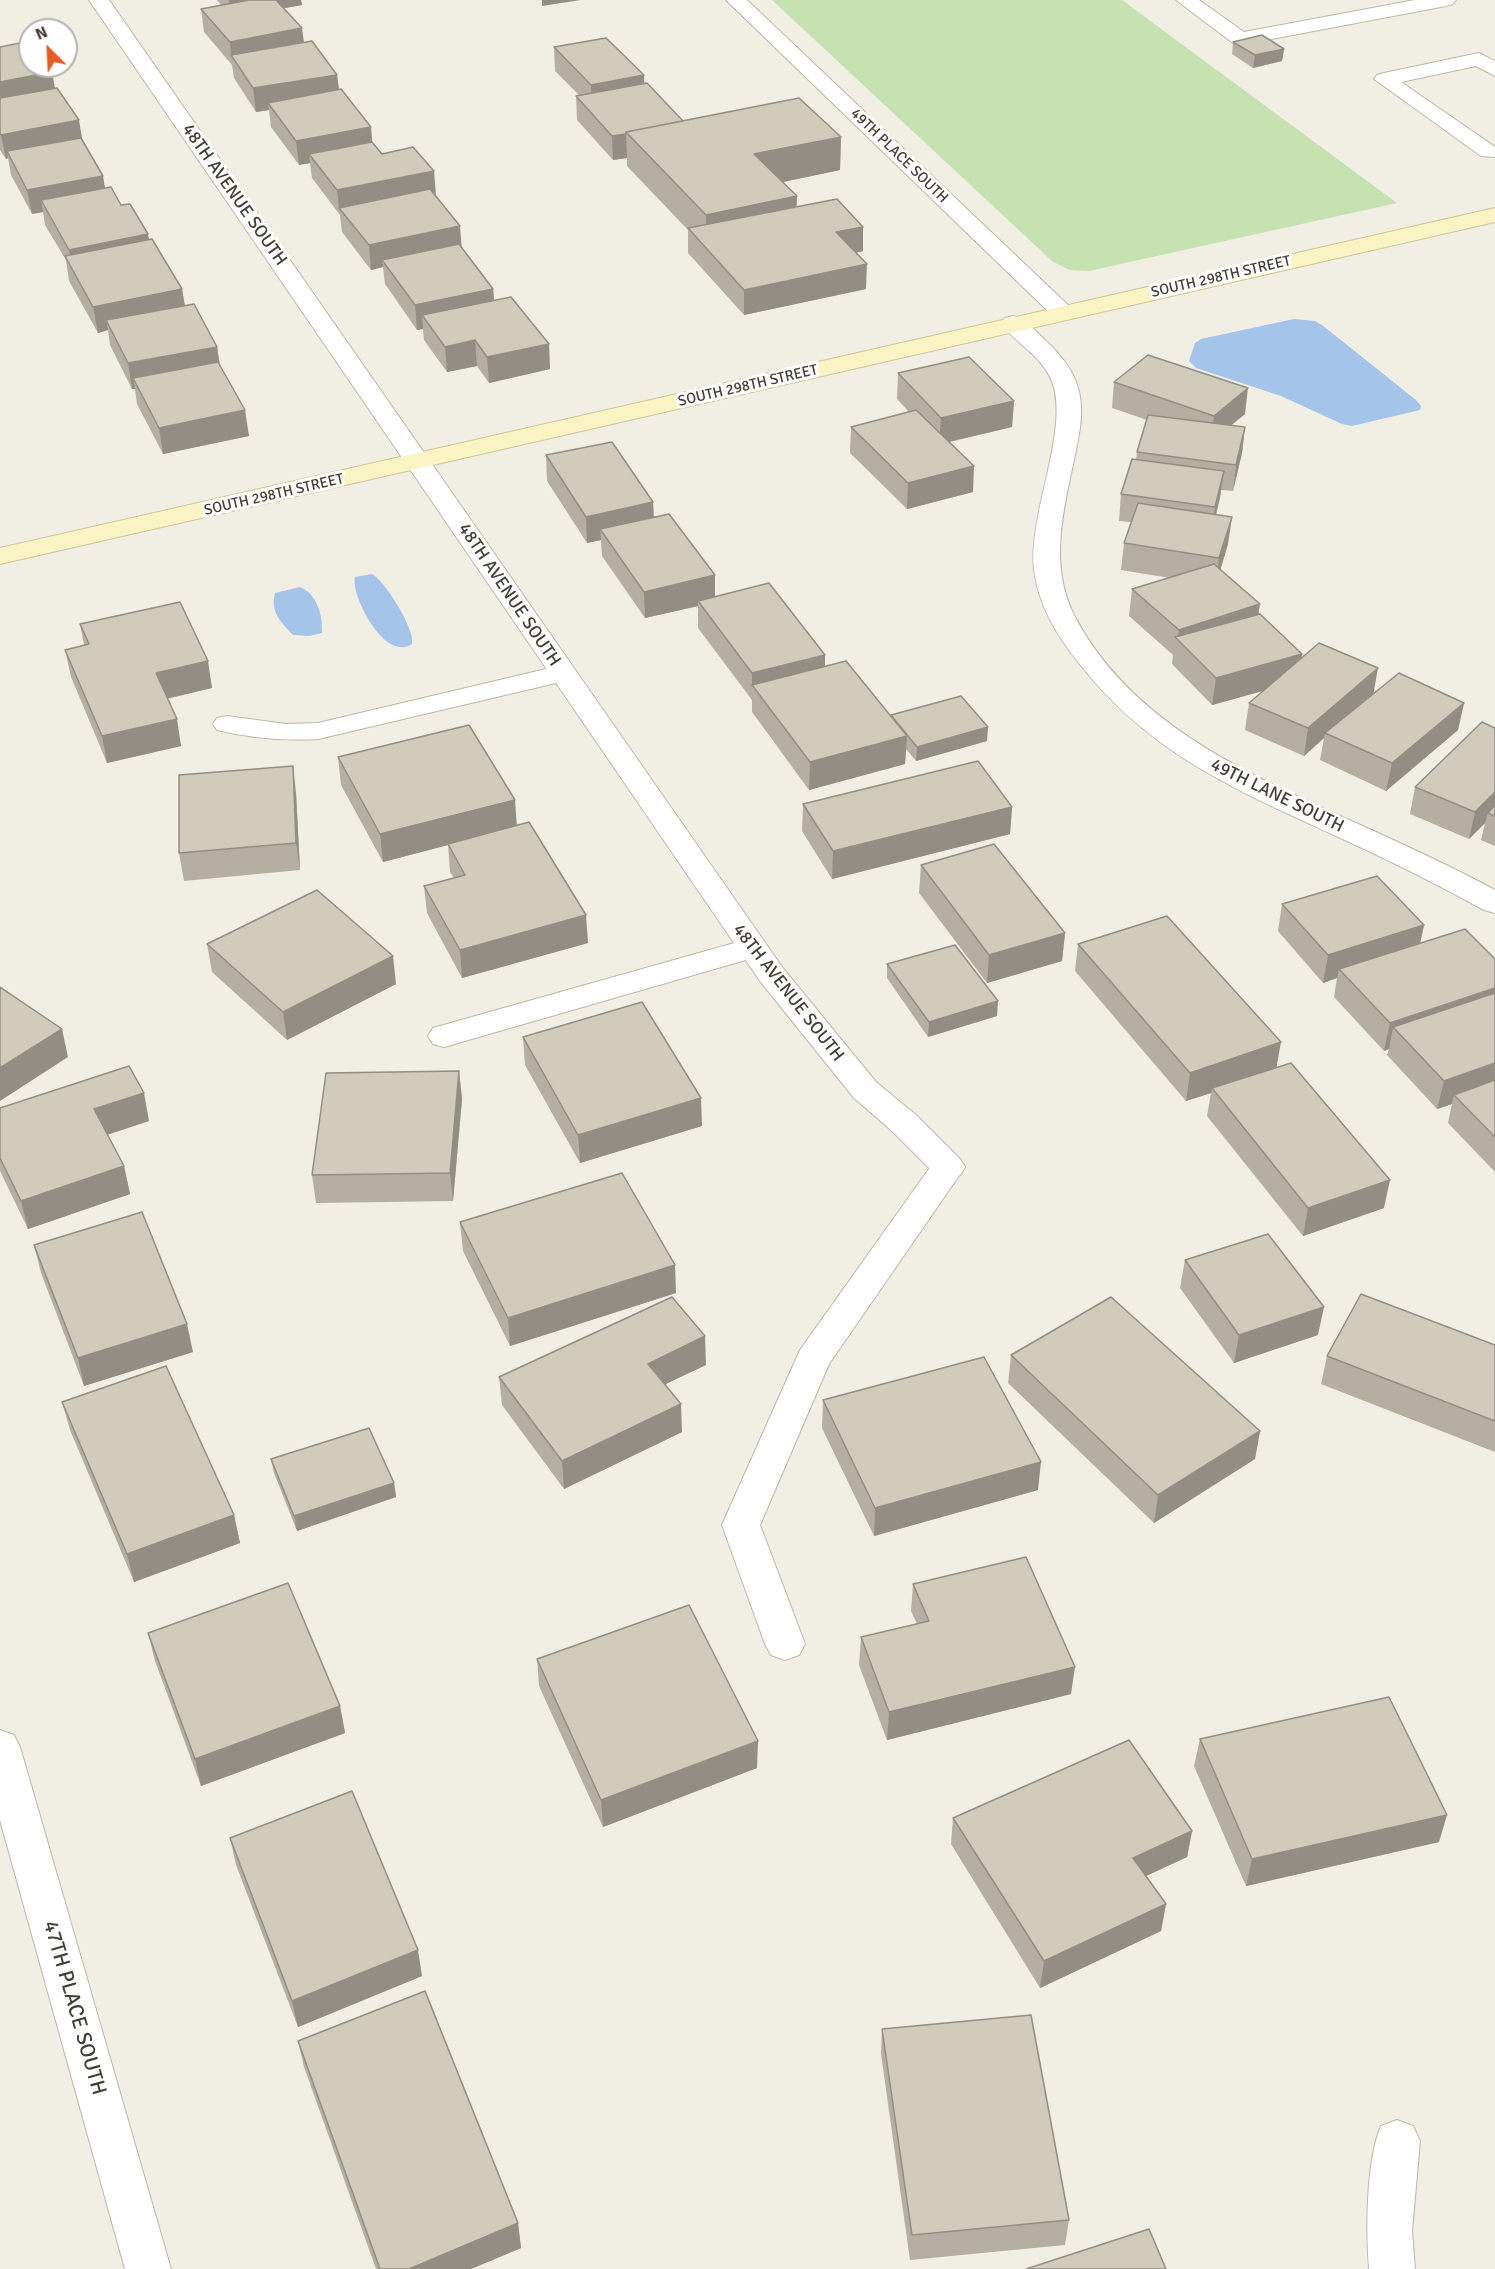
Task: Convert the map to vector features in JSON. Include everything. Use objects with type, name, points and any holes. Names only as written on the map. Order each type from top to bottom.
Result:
[{"type":"street","name":"48TH AVENUE SOUTH","points":[[99,0],[752,948],[803,1016],[865,1090],[904,1123],[948,1167],[813,1359],[741,1525],[786,1644]]},
{"type":"street","name":"49TH PLACE SOUTH","points":[[736,0],[1062,312]]},
{"type":"street","points":[[1186,0],[1240,39],[1446,0]]},
{"type":"street","points":[[1488,152],[1384,79],[1479,59],[1495,70]]},
{"type":"street","name":"SOUTH 298TH STREET","points":[[0,556],[418,463],[1013,323],[1495,214]]},
{"type":"street","name":"49TH LANE SOUTH","points":[[1013,323],[1054,366],[1062,376],[1067,390],[1068,428],[1047,532],[1047,565],[1053,598],[1071,632],[1117,694],[1170,739],[1242,782],[1407,857],[1495,903]]},
{"type":"street","points":[[227,724],[286,732],[318,731],[562,673]]},
{"type":"street","points":[[444,1036],[752,948]]},
{"type":"street","name":"47TH PLACE SOUTH","points":[[0,1747],[148,2269]]},
{"type":"street","points":[[1392,2269],[1389,2231],[1397,2141]]},
{"type":"green space","points":[[772,0],[1122,0],[1397,203],[1089,271],[1069,270],[1052,261]]},
{"type":"water","points":[[1294,319],[1315,321],[1322,325],[1416,400],[1421,406],[1420,410],[1352,426],[1342,424],[1281,396],[1196,368],[1189,361],[1195,343],[1201,339]]},
{"type":"water","points":[[372,574],[378,578],[398,606],[409,628],[412,644],[401,647],[391,644],[380,635],[363,610],[355,585],[355,577]]},
{"type":"water","points":[[300,587],[311,595],[318,606],[322,633],[309,636],[293,635],[275,611],[275,593]]},
{"type":"building","points":[[249,0],[276,0],[302,28],[230,42],[201,9]]},
{"type":"building","points":[[1262,35],[1284,49],[1255,55],[1233,42]]},
{"type":"building","points":[[606,38],[644,75],[591,85],[554,47]]},
{"type":"building","points":[[312,41],[337,75],[253,88],[231,55]]},
{"type":"building","points":[[18,43],[18,78],[21,78],[0,82],[0,47]]},
{"type":"building","points":[[647,83],[683,121],[612,136],[576,96]]},
{"type":"building","points":[[57,88],[79,120],[1,135],[0,98]]},
{"type":"building","points":[[341,89],[371,127],[296,141],[268,103]]},
{"type":"building","points":[[799,98],[841,137],[754,154],[797,196],[706,215],[626,132]]},
{"type":"building","points":[[81,138],[103,176],[27,190],[7,151]]},
{"type":"building","points":[[372,142],[382,154],[413,147],[434,171],[337,190],[309,154]]},
{"type":"building","points":[[111,187],[121,205],[130,204],[148,234],[69,250],[41,200]]},
{"type":"building","points":[[430,189],[460,226],[369,245],[339,208]]},
{"type":"building","points":[[837,199],[863,227],[836,232],[867,264],[744,290],[688,228]]},
{"type":"building","points":[[152,239],[182,289],[93,307],[65,256]]},
{"type":"building","points":[[459,244],[493,289],[415,305],[382,260]]},
{"type":"building","points":[[511,297],[549,344],[487,357],[475,340],[445,347],[422,315]]},
{"type":"building","points":[[194,304],[217,347],[128,363],[106,320]]},
{"type":"building","points":[[1148,355],[1248,388],[1214,416],[1114,382]]},
{"type":"building","points":[[969,357],[1014,401],[941,418],[898,373]]},
{"type":"building","points":[[218,362],[245,410],[159,428],[133,378]]},
{"type":"building","points":[[916,410],[974,466],[908,483],[851,427]]},
{"type":"building","points":[[1148,415],[1245,427],[1236,465],[1137,452]]},
{"type":"building","points":[[612,442],[653,502],[586,517],[546,455]]},
{"type":"building","points":[[1132,459],[1224,471],[1215,507],[1121,494]]},
{"type":"building","points":[[1138,503],[1232,517],[1219,558],[1124,543]]},
{"type":"building","points":[[669,514],[715,575],[644,592],[600,529]]},
{"type":"building","points":[[1214,564],[1260,604],[1179,630],[1132,589]]},
{"type":"building","points":[[769,583],[825,655],[752,673],[698,601]]},
{"type":"building","points":[[180,602],[208,661],[156,673],[177,719],[102,736],[65,650],[89,644],[80,624]]},
{"type":"building","points":[[1260,614],[1302,654],[1216,678],[1175,637]]},
{"type":"building","points":[[1319,643],[1378,668],[1308,728],[1249,703]]},
{"type":"building","points":[[846,661],[907,736],[810,762],[752,685]]},
{"type":"building","points":[[1399,673],[1464,703],[1392,763],[1325,733]]},
{"type":"building","points":[[961,696],[988,727],[917,747],[891,715]]},
{"type":"building","points":[[1482,722],[1495,728],[1495,792],[1475,812],[1415,787]]},
{"type":"building","points":[[469,725],[515,800],[380,834],[338,757]]},
{"type":"building","points":[[978,761],[1012,807],[833,851],[803,804]]},
{"type":"building","points":[[293,766],[296,843],[179,853],[179,775]]},
{"type":"building","points":[[1495,805],[1495,816],[1488,813]]},
{"type":"building","points":[[529,822],[586,915],[460,950],[424,886],[465,875],[448,844]]},
{"type":"building","points":[[994,844],[1065,933],[989,955],[921,865]]},
{"type":"building","points":[[1377,876],[1424,925],[1328,955],[1282,904]]},
{"type":"building","points":[[317,890],[393,956],[283,1012],[207,944]]},
{"type":"building","points":[[1167,916],[1281,1042],[1190,1073],[1078,944]]},
{"type":"building","points":[[1465,929],[1495,959],[1495,988],[1390,1023],[1339,969]]},
{"type":"building","points":[[955,945],[998,1001],[929,1022],[887,964]]},
{"type":"building","points":[[0,987],[62,1029],[0,1068]]},
{"type":"building","points":[[1495,993],[1495,1063],[1444,1081],[1393,1027]]},
{"type":"building","points":[[642,1002],[701,1098],[578,1135],[523,1037]]},
{"type":"building","points":[[1291,1063],[1390,1180],[1308,1208],[1212,1088]]},
{"type":"building","points":[[129,1066],[144,1093],[94,1109],[124,1166],[21,1201],[0,1158],[0,1108]]},
{"type":"building","points":[[459,1071],[450,1173],[312,1175],[326,1073]]},
{"type":"building","points":[[1495,1080],[1495,1137],[1454,1095]]},
{"type":"building","points":[[622,1173],[675,1265],[508,1318],[460,1222]]},
{"type":"building","points":[[142,1212],[187,1324],[78,1358],[34,1245]]},
{"type":"building","points":[[1268,1234],[1324,1307],[1239,1335],[1185,1260]]},
{"type":"building","points":[[1361,1294],[1495,1345],[1495,1421],[1327,1356]]},
{"type":"building","points":[[672,1297],[705,1336],[648,1364],[681,1404],[562,1461],[499,1377]]},
{"type":"building","points":[[1111,1297],[1260,1431],[1158,1495],[1011,1355]]},
{"type":"building","points":[[984,1357],[1041,1462],[875,1508],[823,1400]]},
{"type":"building","points":[[166,1366],[234,1515],[127,1554],[62,1402]]},
{"type":"building","points":[[369,1428],[394,1483],[294,1516],[271,1459]]},
{"type":"building","points":[[1026,1557],[1075,1667],[889,1712],[861,1637],[929,1621],[913,1584]]},
{"type":"building","points":[[288,1583],[340,1706],[195,1759],[148,1633]]},
{"type":"building","points":[[689,1605],[758,1741],[601,1800],[537,1659]]},
{"type":"building","points":[[1389,1697],[1447,1815],[1252,1859],[1200,1739]]},
{"type":"building","points":[[1129,1740],[1192,1831],[1133,1858],[1166,1904],[1044,1961],[953,1818]]},
{"type":"building","points":[[352,1791],[418,1950],[292,2001],[230,1838]]},
{"type":"building","points":[[425,1991],[518,2223],[409,2269],[380,2269],[298,2041]]},
{"type":"building","points":[[1031,2015],[1069,2220],[912,2235],[882,2029]]},
{"type":"building","points":[[1149,2229],[1166,2269],[1026,2269]]}]
